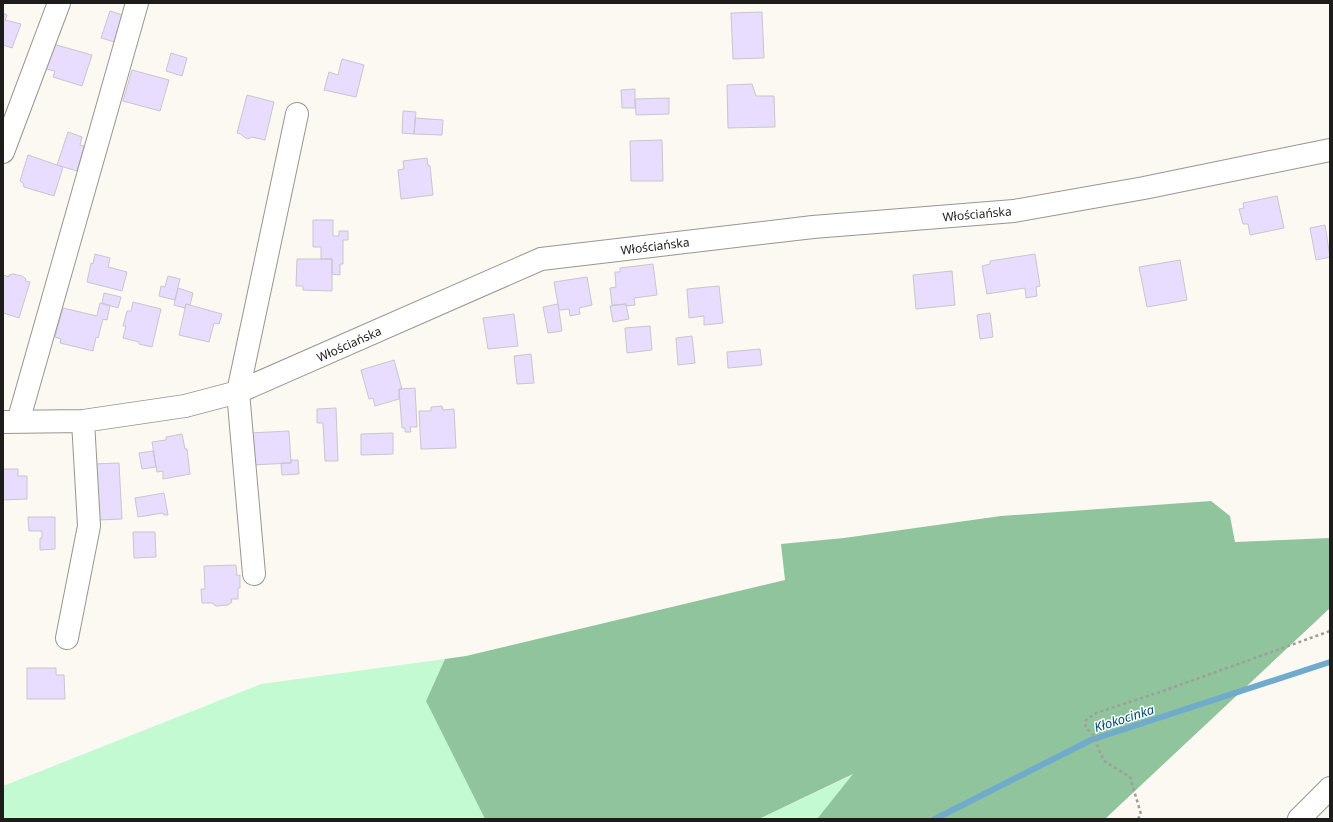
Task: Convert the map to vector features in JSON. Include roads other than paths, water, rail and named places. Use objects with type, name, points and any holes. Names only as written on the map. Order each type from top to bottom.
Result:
[{"type":"main road","points":[[3,152],[59,3]]},
{"type":"main road","points":[[10,422],[137,3]]},
{"type":"main road","points":[[254,574],[238,392],[297,114]]},
{"type":"main road","name":"Włościańska","points":[[10,422],[83,421],[185,406],[238,392],[541,259],[813,227],[1014,211],[1144,188],[1330,150]]},
{"type":"main road","points":[[67,638],[89,526],[83,421]]},
{"type":"main road","points":[[1299,819],[1330,788]]},
{"type":"waterway","name":"Kłokocinka","points":[[935,819],[1091,740],[1330,662]]}]
